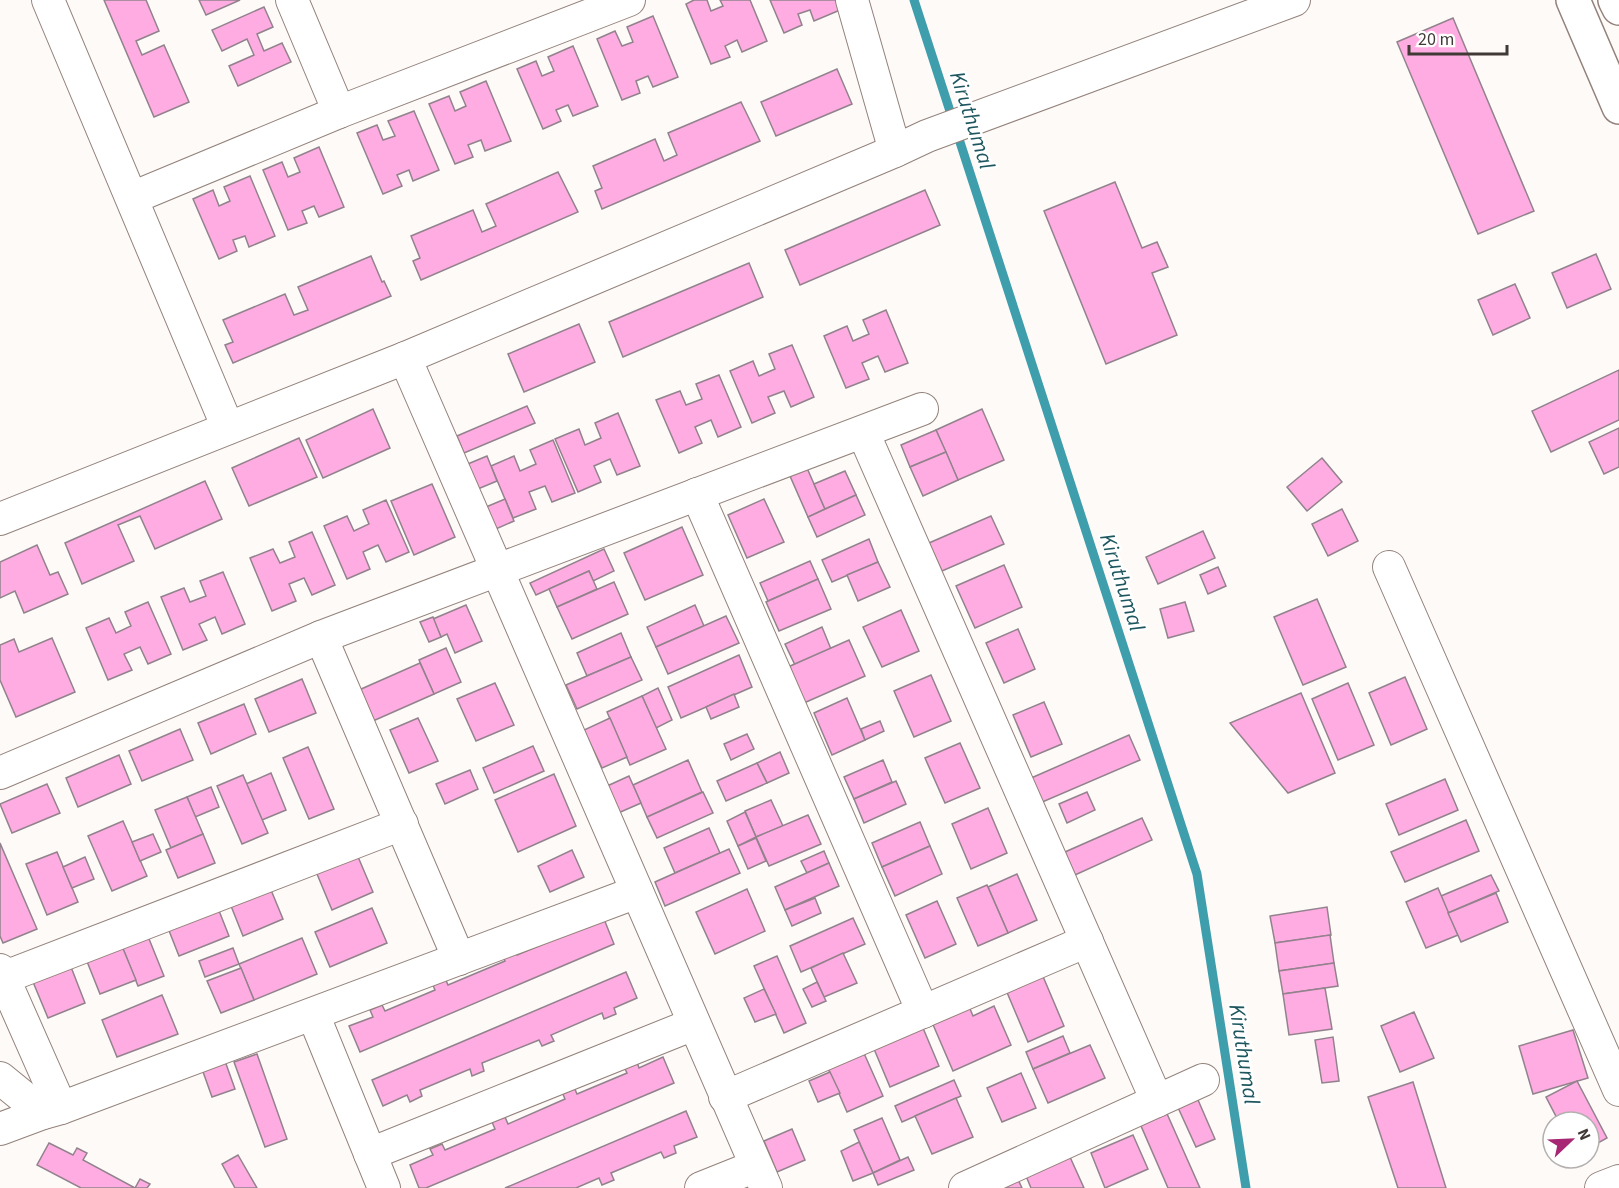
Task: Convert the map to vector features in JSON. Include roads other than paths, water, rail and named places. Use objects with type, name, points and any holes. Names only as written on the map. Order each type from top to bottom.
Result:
[{"type":"main road","points":[[1573,0],[1619,107]]},
{"type":"main road","points":[[1616,0],[1619,8]]},
{"type":"street","points":[[48,0],[228,428]]},
{"type":"street","points":[[292,0],[339,112]]},
{"type":"street","points":[[132,198],[339,112],[629,0]]},
{"type":"street","points":[[852,0],[896,151]]},
{"type":"street","points":[[0,519],[405,358],[927,136],[1294,0]]},
{"type":"street","points":[[405,358],[761,1177],[701,1188]]},
{"type":"street","points":[[0,772],[321,637],[922,409]]},
{"type":"street","points":[[863,432],[1157,1101]]},
{"type":"street","points":[[697,494],[923,1012]]},
{"type":"street","points":[[1389,567],[1619,1090]]},
{"type":"street","points":[[321,637],[459,958]]},
{"type":"street","points":[[52,1111],[1,975],[402,824]]},
{"type":"street","points":[[0,1130],[637,892]]},
{"type":"street","points":[[725,1097],[1087,941]]},
{"type":"street","points":[[313,1014],[384,1188]]},
{"type":"street","points":[[370,1154],[694,1024]]},
{"type":"street","points":[[0,1078],[52,1111]]},
{"type":"street","points":[[965,1188],[1203,1080]]},
{"type":"street","points":[[1601,1188],[1619,1181]]},
{"type":"waterway","name":"Kiruthumal","points":[[914,0],[1197,874],[1246,1188]]}]
